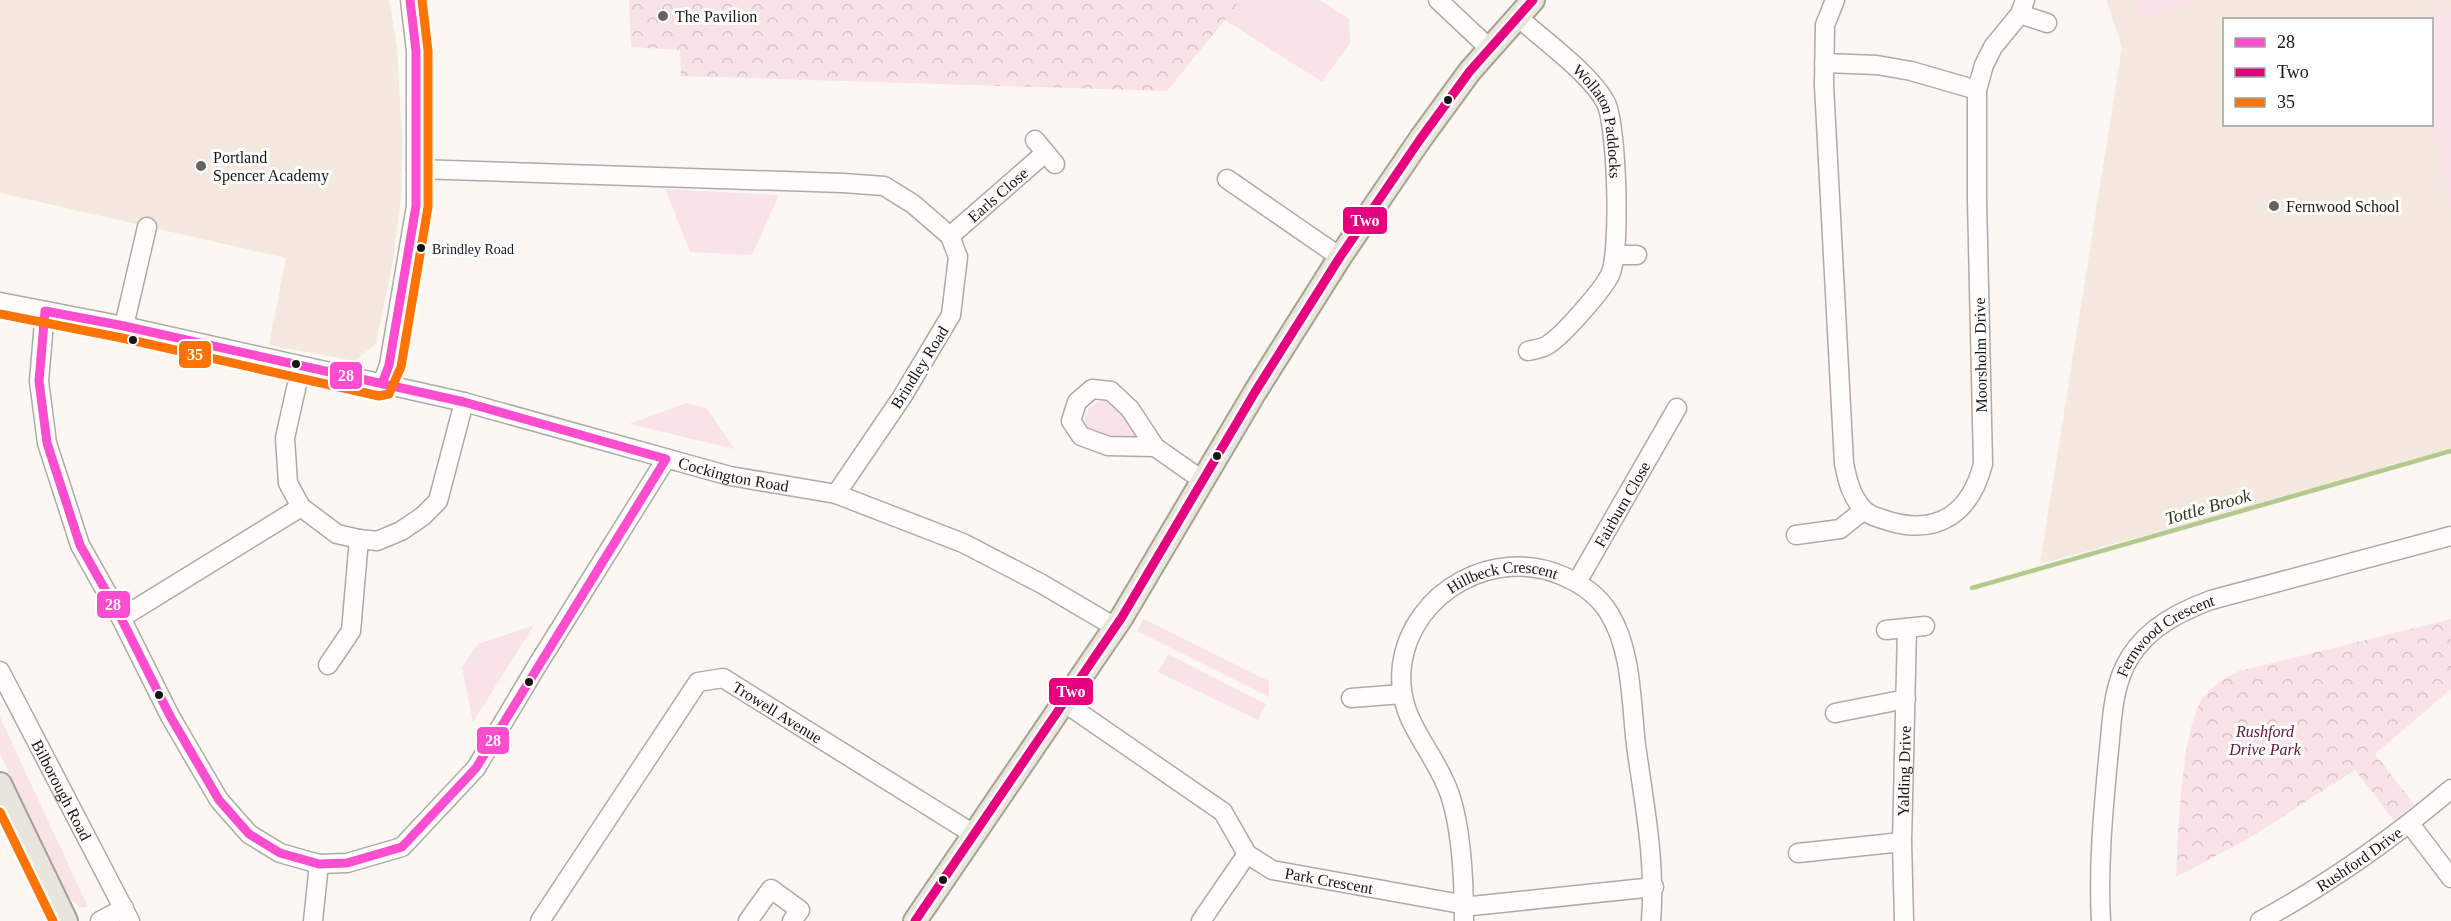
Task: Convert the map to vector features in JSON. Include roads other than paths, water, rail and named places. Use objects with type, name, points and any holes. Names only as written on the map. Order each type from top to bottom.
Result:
[{"type":"main road","points":[[915,921],[1115,627],[1202,480],[1340,257],[1421,138],[1489,48],[1533,0]]},
{"type":"main road","points":[[0,784],[66,921]]},
{"type":"street","points":[[382,384],[389,365],[416,206],[416,51],[410,0]]},
{"type":"street","points":[[1438,0],[1489,48]]},
{"type":"street","points":[[1796,536],[1840,529],[1864,510],[1847,480],[1844,463],[1830,232],[1824,63],[1826,25],[1835,0]]},
{"type":"street","name":"Moorsholm Drive","points":[[1864,510],[1881,519],[1908,526],[1937,523],[1952,516],[1964,504],[1980,474],[1983,464],[1977,90],[1984,65],[1993,47],[2022,7],[2047,23]]},
{"type":"street","name":"Wollaton Paddocks","points":[[1518,17],[1589,81],[1606,104],[1613,133],[1616,255],[1610,276],[1602,288],[1557,324],[1550,344],[1528,351]]},
{"type":"street","points":[[1824,63],[1877,65],[1911,71],[1977,90]]},
{"type":"street","name":"Earls Close","points":[[950,236],[1045,152]]},
{"type":"street","points":[[416,169],[623,177],[785,180],[884,186],[913,204],[950,236]]},
{"type":"street","points":[[1227,179],[1340,257]]},
{"type":"street","points":[[124,326],[147,227]]},
{"type":"street","name":"Brindley Road","points":[[836,494],[902,397],[951,315],[958,257],[950,236]]},
{"type":"street","points":[[1616,255],[1637,255]]},
{"type":"street","name":"Cockington Road","points":[[0,302],[124,326],[464,402],[730,476],[836,494],[963,543],[1042,584],[1115,627]]},
{"type":"street","points":[[45,311],[39,381],[46,443],[80,545],[121,618],[171,716],[219,800],[249,834],[280,853],[319,864],[347,863],[402,847],[476,768],[666,459]]},
{"type":"street","points":[[301,366],[285,438],[288,483],[301,507],[337,534],[359,539],[377,541],[401,531],[423,516],[438,501],[464,402]]},
{"type":"street","name":"Fairburn Close","points":[[1577,582],[1673,430],[1677,408]]},
{"type":"street","points":[[1155,447],[1202,480]]},
{"type":"street","points":[[121,618],[301,507]]},
{"type":"street","name":"Fernwood Crescent","points":[[2101,921],[2100,881],[2104,806],[2115,697],[2130,657],[2148,636],[2176,615],[2211,600],[2451,536]]},
{"type":"street","points":[[328,665],[351,631],[359,539]]},
{"type":"street","name":"Hillbeck Crescent","points":[[1464,913],[1460,854],[1450,795],[1406,712],[1402,694],[1401,681],[1406,646],[1421,616],[1446,590],[1482,571],[1518,566],[1534,567],[1577,582],[1600,601],[1616,625],[1622,643],[1654,887],[1652,921]]},
{"type":"street","name":"Yalding Drive","points":[[1886,630],[1916,627],[1906,699],[1902,842],[1904,921]]},
{"type":"street","name":"Bilborough Road","points":[[0,671],[127,915],[100,921]]},
{"type":"street","name":"Trowell Avenue","points":[[540,921],[698,682],[723,678],[975,835]]},
{"type":"street","points":[[1350,698],[1402,694]]},
{"type":"street","name":"Yalding Drive","points":[[1835,713],[1906,699]]},
{"type":"street","name":"Park Crescent","points":[[1065,703],[1223,812],[1247,854],[1272,870],[1464,913],[1654,887]]},
{"type":"street","name":"Rushford Drive","points":[[2260,921],[2355,863],[2410,824],[2451,789]]},
{"type":"street","points":[[2410,824],[2451,878]]},
{"type":"street","points":[[1798,853],[1902,842]]},
{"type":"street","points":[[1201,921],[1247,854]]},
{"type":"street","points":[[313,921],[319,864]]},
{"type":"street","points":[[748,921],[771,889],[800,910],[792,921]]},
{"type":"waterway","name":"Tottle Brook","points":[[1972,588],[2451,451]]},
{"type":"place","name":"The Pavilion","points":[[663,16]]},
{"type":"place","name":"Portland Spencer Academy","points":[[201,166]]},
{"type":"place","name":"Fernwood School","points":[[2274,206]]},
{"type":"place","name":"Brindley Road","points":[[421,248]]},
{"type":"park label","name":"Rushford Drive Park","points":[[2265,740]]}]
